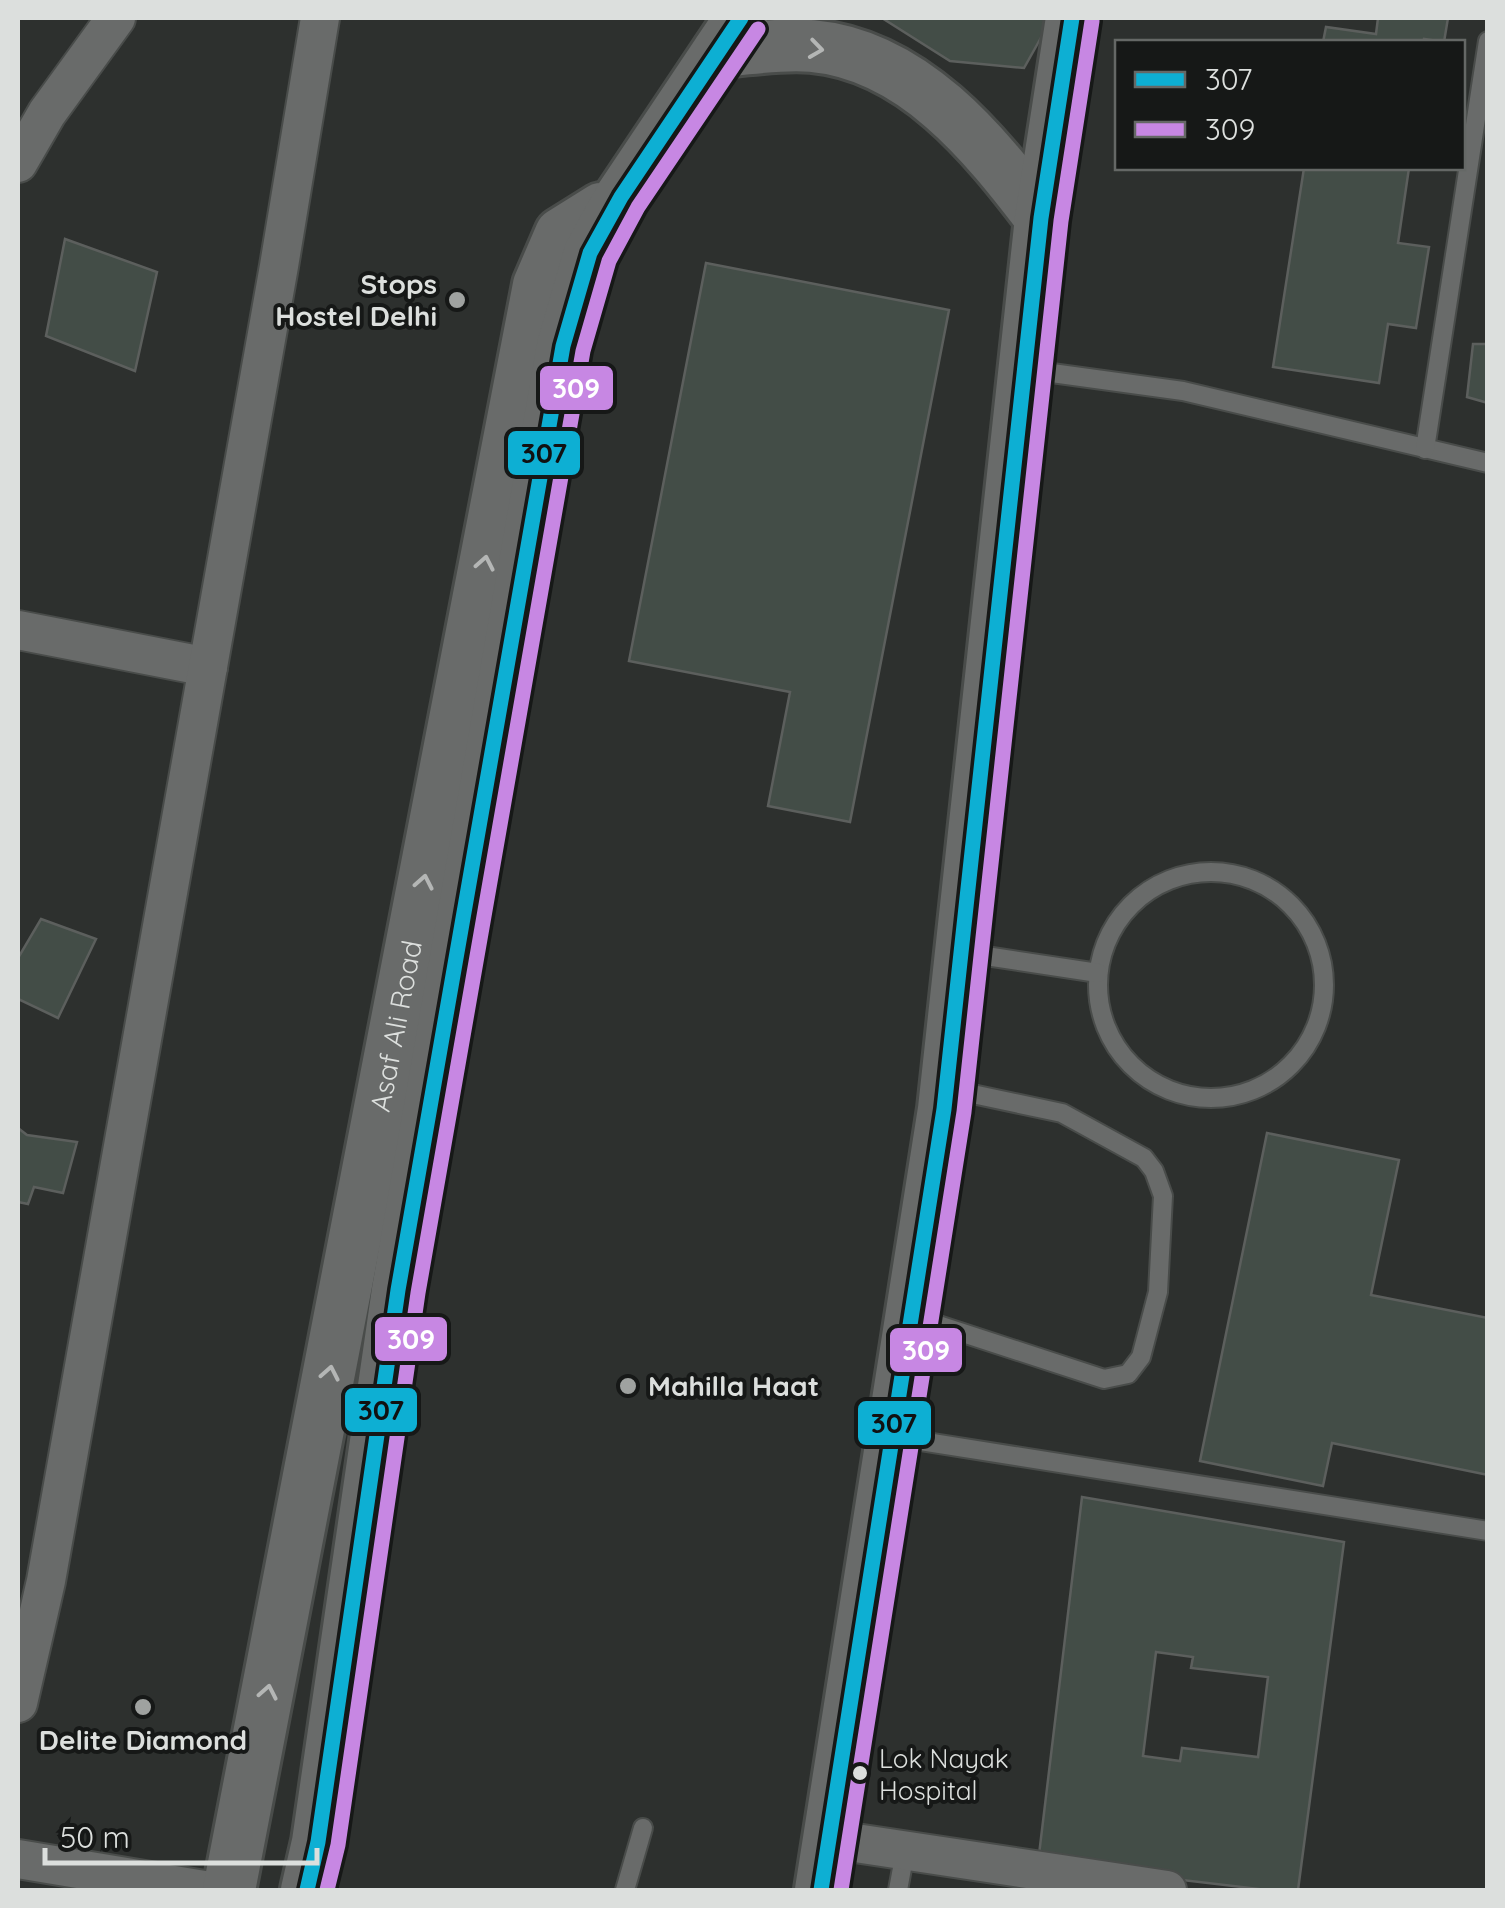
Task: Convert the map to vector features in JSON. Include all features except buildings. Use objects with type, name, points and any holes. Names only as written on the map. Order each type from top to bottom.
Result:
[{"type":"main road","points":[[821,1890],[946,1089],[1041,218],[1072,18]]},
{"type":"main road","points":[[730,34],[812,46],[882,64],[938,104],[986,147],[1041,218]]},
{"type":"main road","name":"Asaf Ali Road","points":[[306,1890],[318,1842],[398,1290],[563,346],[590,253],[621,197],[730,34]]},
{"type":"main road","name":"Asaf Ali Road","points":[[229,1890],[539,285],[560,234],[621,197]]},
{"type":"street","points":[[18,162],[47,113],[116,18]]},
{"type":"street","points":[[18,1703],[32,1569],[208,667],[320,18]]},
{"type":"street","points":[[18,630],[208,667]]},
{"type":"street","points":[[829,1839],[1168,1890]]},
{"type":"street","points":[[18,1859],[204,1890]]},
{"type":"lane","points":[[1425,449],[1488,41]]},
{"type":"lane","points":[[1024,369],[1183,391],[1488,462]]},
{"type":"lane","points":[[1202,871],[1240,875],[1276,891],[1303,919],[1320,954],[1325,990],[1317,1026],[1299,1057],[1272,1082],[1239,1096],[1202,1099],[1167,1090],[1136,1071],[1113,1043],[1100,1009],[1098,973],[1109,935],[1132,904],[1164,881],[1202,871]]},
{"type":"lane","points":[[961,952],[1098,973]]},
{"type":"lane","points":[[911,1316],[1104,1378],[1128,1374],[1142,1357],[1158,1292],[1164,1196],[1144,1158],[1062,1113],[946,1089]]},
{"type":"lane","points":[[892,1436],[1488,1532]]},
{"type":"lane","points":[[626,1890],[643,1828]]},
{"type":"lane","points":[[898,1890],[905,1852]]},
{"type":"transit line","name":"307","points":[[307,1890],[318,1842],[398,1290],[563,346],[590,253],[621,197],[741,18]]},
{"type":"transit line","name":"307","points":[[821,1890],[944,1109],[1041,218],[1072,18]]},
{"type":"transit line","name":"309","points":[[841,1890],[964,1112],[1061,221],[1092,21]]},
{"type":"transit line","name":"309","points":[[327,1890],[338,1845],[418,1293],[583,351],[609,261],[638,207],[758,29]]},
{"type":"place","name":"Stops Hostel Delhi","points":[[457,300]]},
{"type":"place","name":"Mahilla Haat","points":[[628,1386]]},
{"type":"place","name":"Delite Diamond","points":[[143,1707]]},
{"type":"place","name":"Lok Nayak Hospital","points":[[860,1773]]}]
